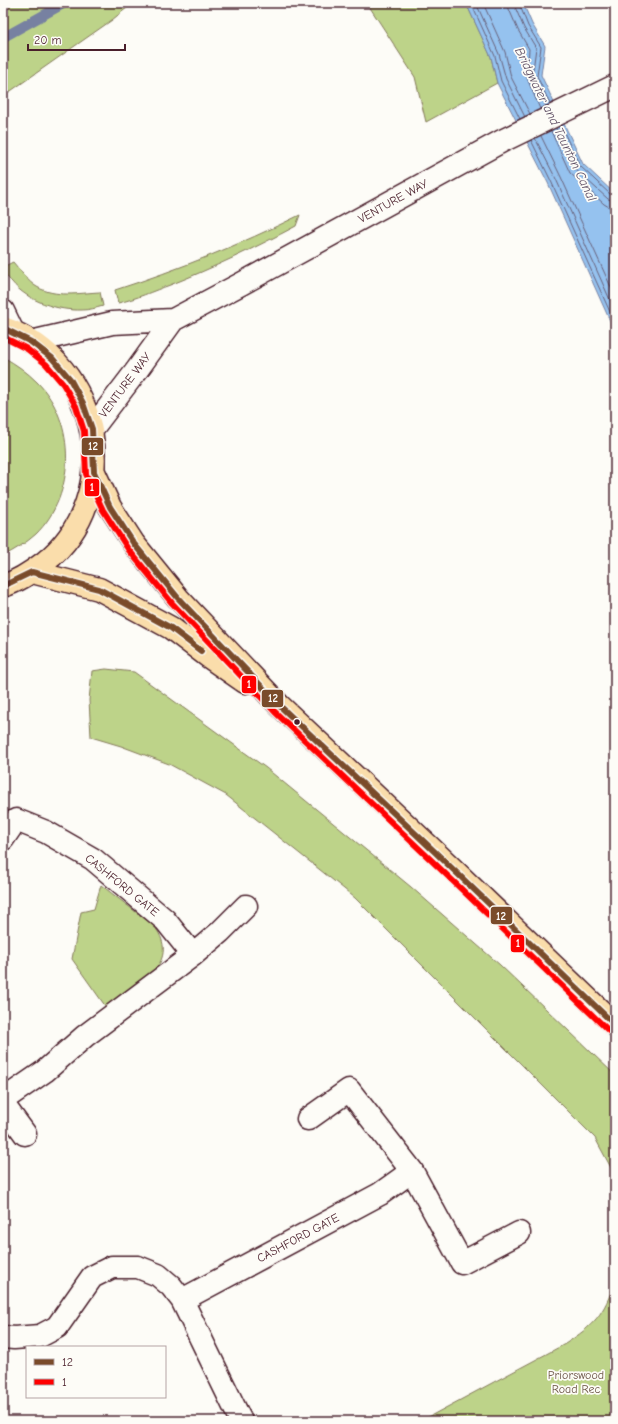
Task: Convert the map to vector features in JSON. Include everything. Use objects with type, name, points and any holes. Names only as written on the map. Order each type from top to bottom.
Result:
[{"type":"main road","points":[[3,586],[32,572],[56,553],[74,529],[87,502],[94,472],[92,429],[83,403],[70,379],[52,358],[16,334]]},
{"type":"main road","points":[[94,472],[110,508],[134,544],[178,598],[280,706],[436,852],[615,1025]]},
{"type":"main road","points":[[32,572],[99,589],[135,607],[171,628],[208,657],[280,706]]},
{"type":"street","name":"VENTURE WAY","points":[[16,334],[112,323],[173,320],[502,141],[615,86]]},
{"type":"street","points":[[3,311],[16,334]]},
{"type":"street","name":"VENTURE WAY","points":[[92,429],[173,320]]},
{"type":"street","name":"CASHFORD GATE","points":[[3,839],[16,820],[46,832],[93,859],[166,920],[193,955]]},
{"type":"street","points":[[3,1100],[45,1071],[85,1036],[193,955],[220,932],[246,906]]},
{"type":"street","points":[[308,1119],[349,1090],[412,1171],[462,1263],[519,1233]]},
{"type":"street","points":[[3,1104],[25,1134]]},
{"type":"street","name":"CASHFORD GATE","points":[[182,1300],[374,1197],[412,1171]]},
{"type":"street","points":[[3,1337],[14,1338],[40,1336],[57,1327],[92,1277],[112,1267],[138,1267],[158,1275],[171,1286],[182,1300],[241,1421]]},
{"type":"green space","points":[[3,3],[133,3],[112,20],[5,95]]},
{"type":"green space","points":[[367,3],[466,3],[491,57],[497,83],[426,122],[415,77]]},
{"type":"green space","points":[[300,215],[296,226],[249,250],[170,285],[118,303],[115,290],[163,274],[209,256]]},
{"type":"green space","points":[[13,262],[27,279],[37,287],[52,293],[60,294],[100,292],[103,306],[87,310],[73,310],[44,304],[26,295],[9,279],[3,267]]},
{"type":"green space","points":[[3,357],[17,365],[29,375],[50,398],[59,417],[65,437],[66,458],[64,479],[59,499],[49,518],[36,534],[3,556]]},
{"type":"green space","points":[[106,669],[134,672],[266,768],[411,887],[500,965],[615,1075],[615,1175],[595,1138],[355,898],[226,795],[169,764],[121,746],[91,737],[89,700],[92,671]]},
{"type":"green space","points":[[101,885],[154,926],[158,931],[163,947],[162,958],[156,969],[106,1007],[72,959],[81,912],[94,909]]},
{"type":"green space","name":"Priorswood Road Rec","points":[[615,1281],[615,1421],[421,1421],[565,1344],[584,1331],[597,1318],[607,1303]]},
{"type":"water","name":"Bridgwater and Taunton Canal","points":[[466,3],[523,3],[532,24],[545,46],[541,75],[583,164],[615,194],[615,332],[548,183],[497,83],[491,57]]},
{"type":"waterway","points":[[4,37],[65,3]]},
{"type":"transit line","name":"12","points":[[3,328],[31,342],[52,358],[70,379],[83,403],[92,429],[94,472],[110,507],[134,544],[178,598],[280,706],[615,1025]]},
{"type":"transit line","name":"1","points":[[3,337],[27,349],[46,364],[63,384],[76,406],[84,431],[86,474],[103,510],[128,549],[172,603],[275,712],[609,1031]]},
{"type":"transit line","name":"12","points":[[3,586],[32,572],[99,589],[171,628],[201,651]]}]
